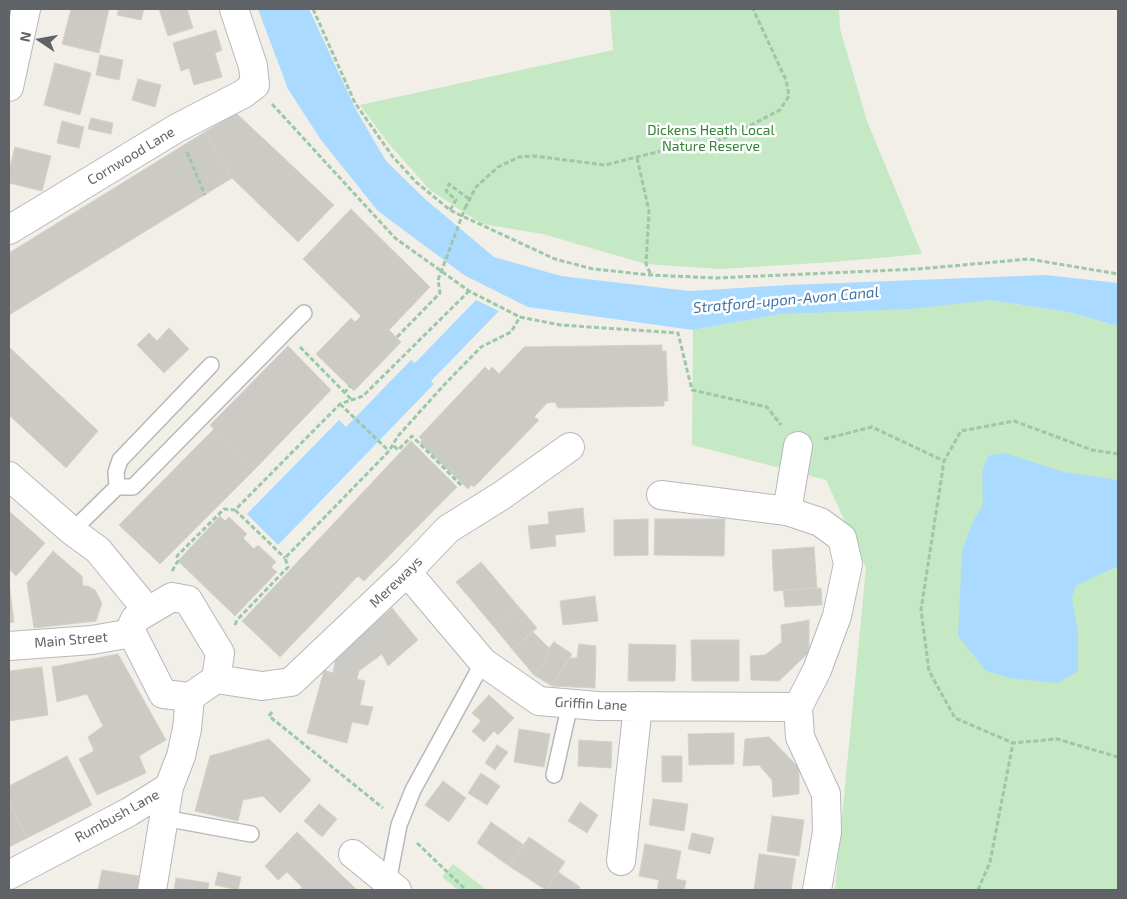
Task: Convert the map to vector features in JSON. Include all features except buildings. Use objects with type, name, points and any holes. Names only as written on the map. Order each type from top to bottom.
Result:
[{"type":"street","points":[[9,87],[26,9]]},
{"type":"street","points":[[234,9],[253,66],[255,85]]},
{"type":"street","name":"Cornwood Lane","points":[[9,230],[177,128],[243,94],[255,85]]},
{"type":"street","points":[[787,511],[798,446]]},
{"type":"street","name":"Mereways","points":[[291,682],[407,572],[448,529],[501,496],[570,447]]},
{"type":"street","points":[[9,476],[72,531],[98,550],[148,611]]},
{"type":"street","points":[[661,495],[787,511],[820,522],[842,538],[848,564],[837,616],[817,670],[798,707],[800,737],[826,794],[827,832],[817,890]]},
{"type":"street","name":"Griffin Lane","points":[[407,572],[483,662],[539,701],[598,706],[798,707]]},
{"type":"street","points":[[216,680],[220,653],[188,600],[172,597],[135,619],[132,633],[163,694],[190,697],[216,680],[262,686],[291,682]]},
{"type":"street","name":"Main Street","points":[[9,646],[92,640],[132,633]]},
{"type":"street","name":"Rumbush Lane","points":[[9,875],[128,812],[169,787],[181,756],[188,729],[190,697]]},
{"type":"street","points":[[621,861],[638,706]]},
{"type":"street","points":[[152,890],[169,787]]},
{"type":"street","points":[[353,854],[392,886]]},
{"type":"lane","points":[[72,531],[116,488],[133,487],[304,313]]},
{"type":"lane","points":[[116,488],[116,472],[120,460],[211,365]]},
{"type":"lane","points":[[392,886],[398,825],[413,790],[483,662]]},
{"type":"lane","points":[[554,775],[570,704]]},
{"type":"lane","points":[[164,818],[252,834]]},
{"type":"path","points":[[313,9],[355,103],[393,157],[416,182],[450,210],[555,259],[593,269],[651,276],[716,278],[842,274],[1029,259],[1118,274]]},
{"type":"path","points":[[397,337],[440,293],[438,280],[465,208],[476,187],[498,167],[519,157],[534,156],[605,165],[668,149],[701,147],[732,135],[780,110],[789,96],[786,80],[754,10]]},
{"type":"path","points":[[255,85],[395,238],[469,291],[520,317],[560,325],[678,333],[692,390],[767,407],[798,446],[872,427],[944,461]]},
{"type":"path","points":[[177,128],[205,195]]},
{"type":"path","points":[[637,158],[649,211],[646,264],[651,276]]},
{"type":"path","points":[[450,210],[456,200],[446,191],[450,184],[470,199]]},
{"type":"path","points":[[234,510],[340,404],[363,396],[469,291]]},
{"type":"path","points":[[285,558],[389,451],[398,436],[481,347],[510,332],[520,317]]},
{"type":"path","points":[[285,332],[352,400]]},
{"type":"path","points":[[344,393],[350,386]]},
{"type":"path","points":[[340,404],[389,451]]},
{"type":"path","points":[[1118,454],[1092,450],[1014,421],[961,431],[944,461],[921,610],[929,671],[955,718],[1012,743],[1058,739],[1118,756]]},
{"type":"path","points":[[393,445],[398,450],[412,436],[465,489]]},
{"type":"path","points":[[148,611],[178,561],[177,556],[224,508],[234,510],[285,558],[288,567],[237,620],[220,653]]},
{"type":"path","points":[[291,682],[269,716],[381,806],[398,825],[466,890]]},
{"type":"path","points":[[978,890],[990,862],[1012,743]]},
{"type":"green space","name":"Dickens Heath Local Nature Reserve","points":[[610,9],[839,9],[840,29],[867,121],[922,254],[720,269],[646,264],[543,234],[482,224],[430,190],[389,144],[360,105],[613,50]]},
{"type":"green space","points":[[989,300],[1068,312],[1118,326],[1118,890],[835,890],[866,568],[826,480],[692,445],[693,330],[781,314]]},
{"type":"green space","points":[[453,864],[487,890],[458,890],[442,877]]},
{"type":"water","name":"Stratford-upon-Avon Canal","points":[[258,9],[309,9],[355,108],[386,161],[425,199],[494,257],[561,276],[689,291],[789,285],[1046,275],[1118,283],[1118,326],[1068,312],[989,300],[910,309],[781,314],[693,330],[528,307],[464,275],[378,211],[321,140],[288,89]]},
{"type":"water","points":[[476,300],[499,311],[431,381],[434,384],[278,545],[247,514],[339,420],[346,427],[411,360],[415,363]]},
{"type":"water","points":[[1004,453],[1064,472],[1118,480],[1118,566],[1075,586],[1072,598],[1078,632],[1078,671],[1058,683],[1010,678],[986,671],[958,636],[962,551],[973,522],[983,504],[982,473],[988,456]]}]
